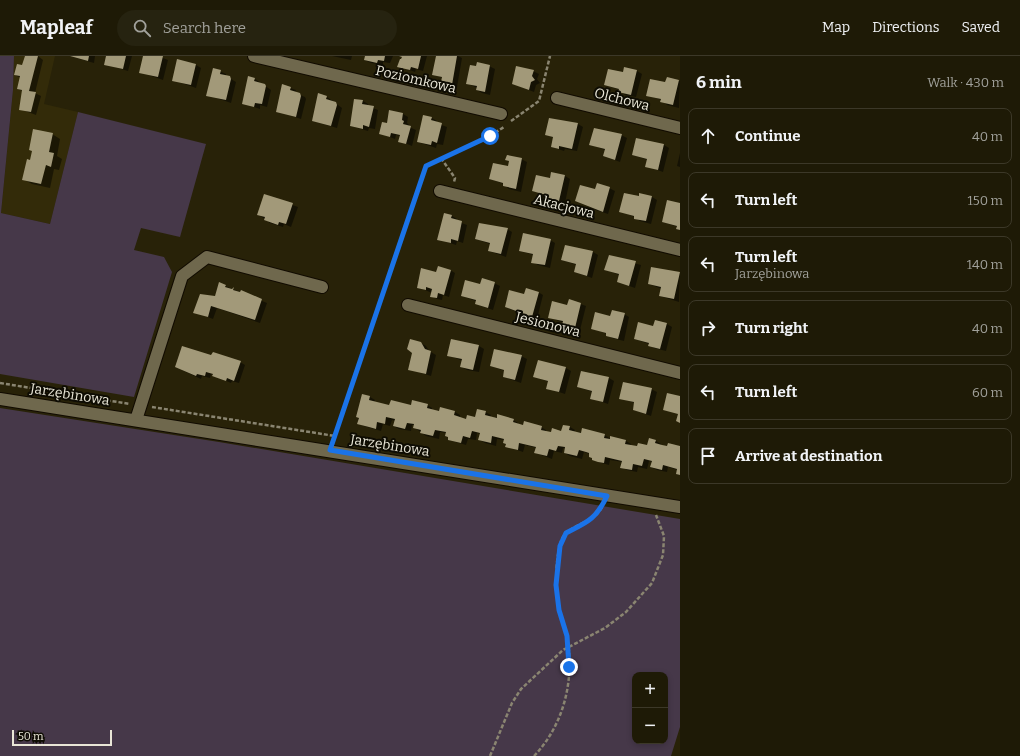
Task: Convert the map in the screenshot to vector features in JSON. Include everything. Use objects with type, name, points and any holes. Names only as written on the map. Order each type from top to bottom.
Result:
[{"type":"street","name":"Poziomkowa","points":[[254,56],[501,114]]},
{"type":"street","name":"Olchowa","points":[[557,98],[680,128]]},
{"type":"street","name":"Akacjowa","points":[[446,192],[680,250]]},
{"type":"street","points":[[136,420],[182,276],[207,257],[322,287]]},
{"type":"street","name":"Jesionowa","points":[[408,305],[680,373]]},
{"type":"street","name":"Jarzębinowa","points":[[0,399],[330,450],[680,508]]},
{"type":"path","points":[[330,450],[426,166],[490,136],[539,101],[550,56]]},
{"type":"path","points":[[441,158],[455,178],[446,192]]},
{"type":"path","points":[[0,383],[335,436]]},
{"type":"path","points":[[534,756],[554,729],[567,695],[569,647],[559,610],[556,585],[562,540],[566,533],[588,522],[600,510],[607,496]]},
{"type":"path","points":[[490,756],[512,702],[521,689],[548,662],[569,647],[605,628],[626,612],[652,583],[663,555],[664,536],[651,502]]},
{"type":"shaded area","points":[[0,56],[14,56],[13,90],[1,213],[50,224],[78,112],[206,144],[180,237],[141,228],[134,250],[164,257],[172,272],[134,397],[0,374]]},
{"type":"shaded area","points":[[14,56],[55,56],[44,104],[78,112],[50,224],[1,213],[13,90]]},
{"type":"shaded area","points":[[0,408],[219,442],[680,519],[680,727],[671,756],[0,756]]},
{"type":"building","points":[[25,56],[38,56],[29,91],[36,92],[31,112],[19,110],[22,90],[17,89],[20,76],[14,75],[17,64],[22,65]]},
{"type":"building","points":[[70,56],[89,56],[88,61]]},
{"type":"building","points":[[106,56],[126,56],[123,69],[104,65]]},
{"type":"building","points":[[143,56],[163,56],[158,77],[139,73]]},
{"type":"building","points":[[365,56],[385,56],[384,61],[378,60],[377,63],[364,60]]},
{"type":"building","points":[[399,56],[421,56],[418,69],[411,67],[410,70],[397,67],[402,57]]},
{"type":"building","points":[[436,56],[457,56],[452,85],[441,82],[442,77],[432,75]]},
{"type":"building","points":[[177,59],[196,64],[191,85],[172,81]]},
{"type":"building","points":[[477,62],[490,65],[485,92],[476,90],[477,86],[466,84],[470,65],[476,66]]},
{"type":"building","points":[[516,66],[534,70],[532,76],[535,80],[531,82],[529,90],[512,84]]},
{"type":"building","points":[[624,67],[637,70],[631,95],[618,92],[619,89],[604,85],[608,69],[623,72]]},
{"type":"building","points":[[213,68],[221,70],[220,74],[230,76],[231,79],[226,100],[206,96]]},
{"type":"building","points":[[248,76],[255,78],[254,81],[265,84],[266,86],[262,104],[255,103],[254,107],[242,104]]},
{"type":"building","points":[[667,77],[679,80],[673,105],[660,102],[661,99],[646,96],[650,79],[665,82]]},
{"type":"building","points":[[282,84],[291,87],[290,90],[300,93],[301,96],[296,117],[276,112]]},
{"type":"building","points":[[318,93],[327,96],[326,99],[336,102],[337,105],[331,126],[312,121]]},
{"type":"building","points":[[354,99],[363,100],[362,104],[374,106],[369,127],[363,125],[363,129],[350,126]]},
{"type":"building","points":[[389,110],[403,113],[403,124],[411,126],[406,144],[398,142],[400,135],[391,133],[390,137],[379,134],[382,122],[387,123]]},
{"type":"building","points":[[423,115],[432,117],[431,120],[442,123],[437,143],[432,141],[431,145],[417,142]]},
{"type":"building","points":[[549,118],[578,123],[572,149],[559,146],[559,149],[551,147],[553,137],[545,135]]},
{"type":"building","points":[[594,128],[622,134],[615,160],[603,156],[605,149],[589,145]]},
{"type":"building","points":[[33,129],[53,133],[49,152],[54,153],[51,167],[46,165],[41,184],[22,180],[27,159],[30,160],[32,151],[29,150]]},
{"type":"building","points":[[636,138],[664,144],[658,170],[645,167],[647,159],[632,155]]},
{"type":"building","points":[[507,155],[522,158],[516,189],[503,186],[503,183],[489,179],[493,163],[508,166],[509,161],[505,160]]},
{"type":"building","points":[[551,172],[565,175],[559,201],[546,198],[546,195],[532,191],[536,175],[550,178]]},
{"type":"building","points":[[597,183],[610,187],[603,212],[575,201],[580,185],[595,189]]},
{"type":"building","points":[[624,193],[639,196],[639,193],[652,196],[646,221],[634,219],[634,216],[619,212]]},
{"type":"building","points":[[264,194],[293,203],[286,224],[279,222],[278,225],[264,220],[265,217],[257,215]]},
{"type":"building","points":[[667,200],[680,203],[680,230],[676,229],[677,226],[662,222]]},
{"type":"building","points":[[444,213],[452,215],[451,218],[462,221],[458,241],[451,239],[451,243],[437,240]]},
{"type":"building","points":[[479,223],[508,228],[501,254],[488,251],[490,243],[475,239]]},
{"type":"building","points":[[523,233],[551,239],[545,265],[531,263],[533,254],[519,251]]},
{"type":"building","points":[[565,245],[593,251],[587,276],[574,272],[576,264],[561,260]]},
{"type":"building","points":[[609,255],[636,261],[629,286],[617,282],[619,274],[604,270]]},
{"type":"building","points":[[438,266],[451,270],[444,295],[438,293],[437,298],[430,297],[432,289],[426,287],[426,290],[417,288],[421,268],[436,272]]},
{"type":"building","points":[[651,267],[680,272],[674,299],[659,296],[661,287],[648,284]]},
{"type":"building","points":[[482,278],[495,282],[488,308],[475,304],[476,300],[461,296],[465,280],[480,284]]},
{"type":"building","points":[[219,282],[226,285],[225,287],[232,289],[234,287],[233,290],[240,292],[241,290],[262,299],[255,320],[211,306],[208,317],[193,313],[200,294],[215,296]]},
{"type":"building","points":[[526,288],[539,292],[532,317],[505,307],[509,290],[524,294]]},
{"type":"building","points":[[569,299],[581,303],[575,328],[562,325],[563,321],[548,318],[552,301],[567,305]]},
{"type":"building","points":[[612,310],[625,313],[618,339],[606,336],[606,333],[591,329],[595,312],[610,316]]},
{"type":"building","points":[[655,320],[667,323],[660,349],[648,346],[649,343],[634,339],[638,322],[653,326]]},
{"type":"building","points":[[410,339],[421,342],[425,349],[431,351],[426,374],[408,370],[412,353],[407,349]]},
{"type":"building","points":[[451,339],[479,345],[473,370],[460,367],[462,359],[447,356]]},
{"type":"building","points":[[182,346],[211,355],[213,352],[241,361],[234,381],[227,378],[226,381],[206,372],[205,376],[197,374],[196,376],[175,367]]},
{"type":"building","points":[[494,349],[522,355],[515,380],[503,377],[504,370],[490,366]]},
{"type":"building","points":[[538,360],[566,367],[559,392],[546,389],[548,381],[533,377]]},
{"type":"building","points":[[581,371],[609,377],[603,402],[590,399],[592,391],[577,387]]},
{"type":"building","points":[[623,382],[652,388],[646,414],[633,410],[634,402],[619,399]]},
{"type":"building","points":[[667,393],[680,396],[680,423],[676,421],[678,414],[663,410]]},
{"type":"building","points":[[362,394],[370,396],[369,400],[389,405],[391,400],[411,405],[412,400],[428,404],[427,408],[439,411],[440,407],[455,411],[454,415],[466,419],[467,415],[475,417],[477,409],[486,411],[485,415],[497,418],[497,414],[514,419],[513,422],[523,425],[524,421],[542,426],[541,430],[551,432],[552,428],[561,431],[563,425],[570,426],[569,430],[581,433],[582,428],[605,434],[604,438],[610,439],[610,436],[626,440],[625,444],[637,446],[638,443],[647,445],[649,438],[656,440],[655,443],[662,445],[667,446],[668,443],[680,446],[680,475],[676,474],[677,469],[663,465],[662,470],[650,467],[652,461],[644,459],[642,466],[633,464],[632,470],[620,468],[622,461],[605,457],[604,463],[598,462],[589,457],[589,453],[579,450],[577,456],[564,453],[565,447],[558,446],[556,451],[549,449],[547,456],[534,453],[536,447],[519,443],[518,450],[505,447],[506,444],[503,443],[504,439],[492,436],[491,443],[478,440],[480,433],[472,431],[470,438],[463,436],[461,443],[448,440],[448,437],[445,436],[446,432],[435,430],[433,436],[420,433],[421,430],[413,428],[414,424],[407,423],[405,429],[393,426],[395,419],[386,417],[385,424],[377,422],[376,429],[357,424],[359,418],[356,417]]},
{"type":"route","points":[[490,136],[426,166],[330,450],[607,496],[600,510],[588,522],[566,533],[560,546],[556,585],[559,610],[564,623],[569,647],[569,667]]}]
